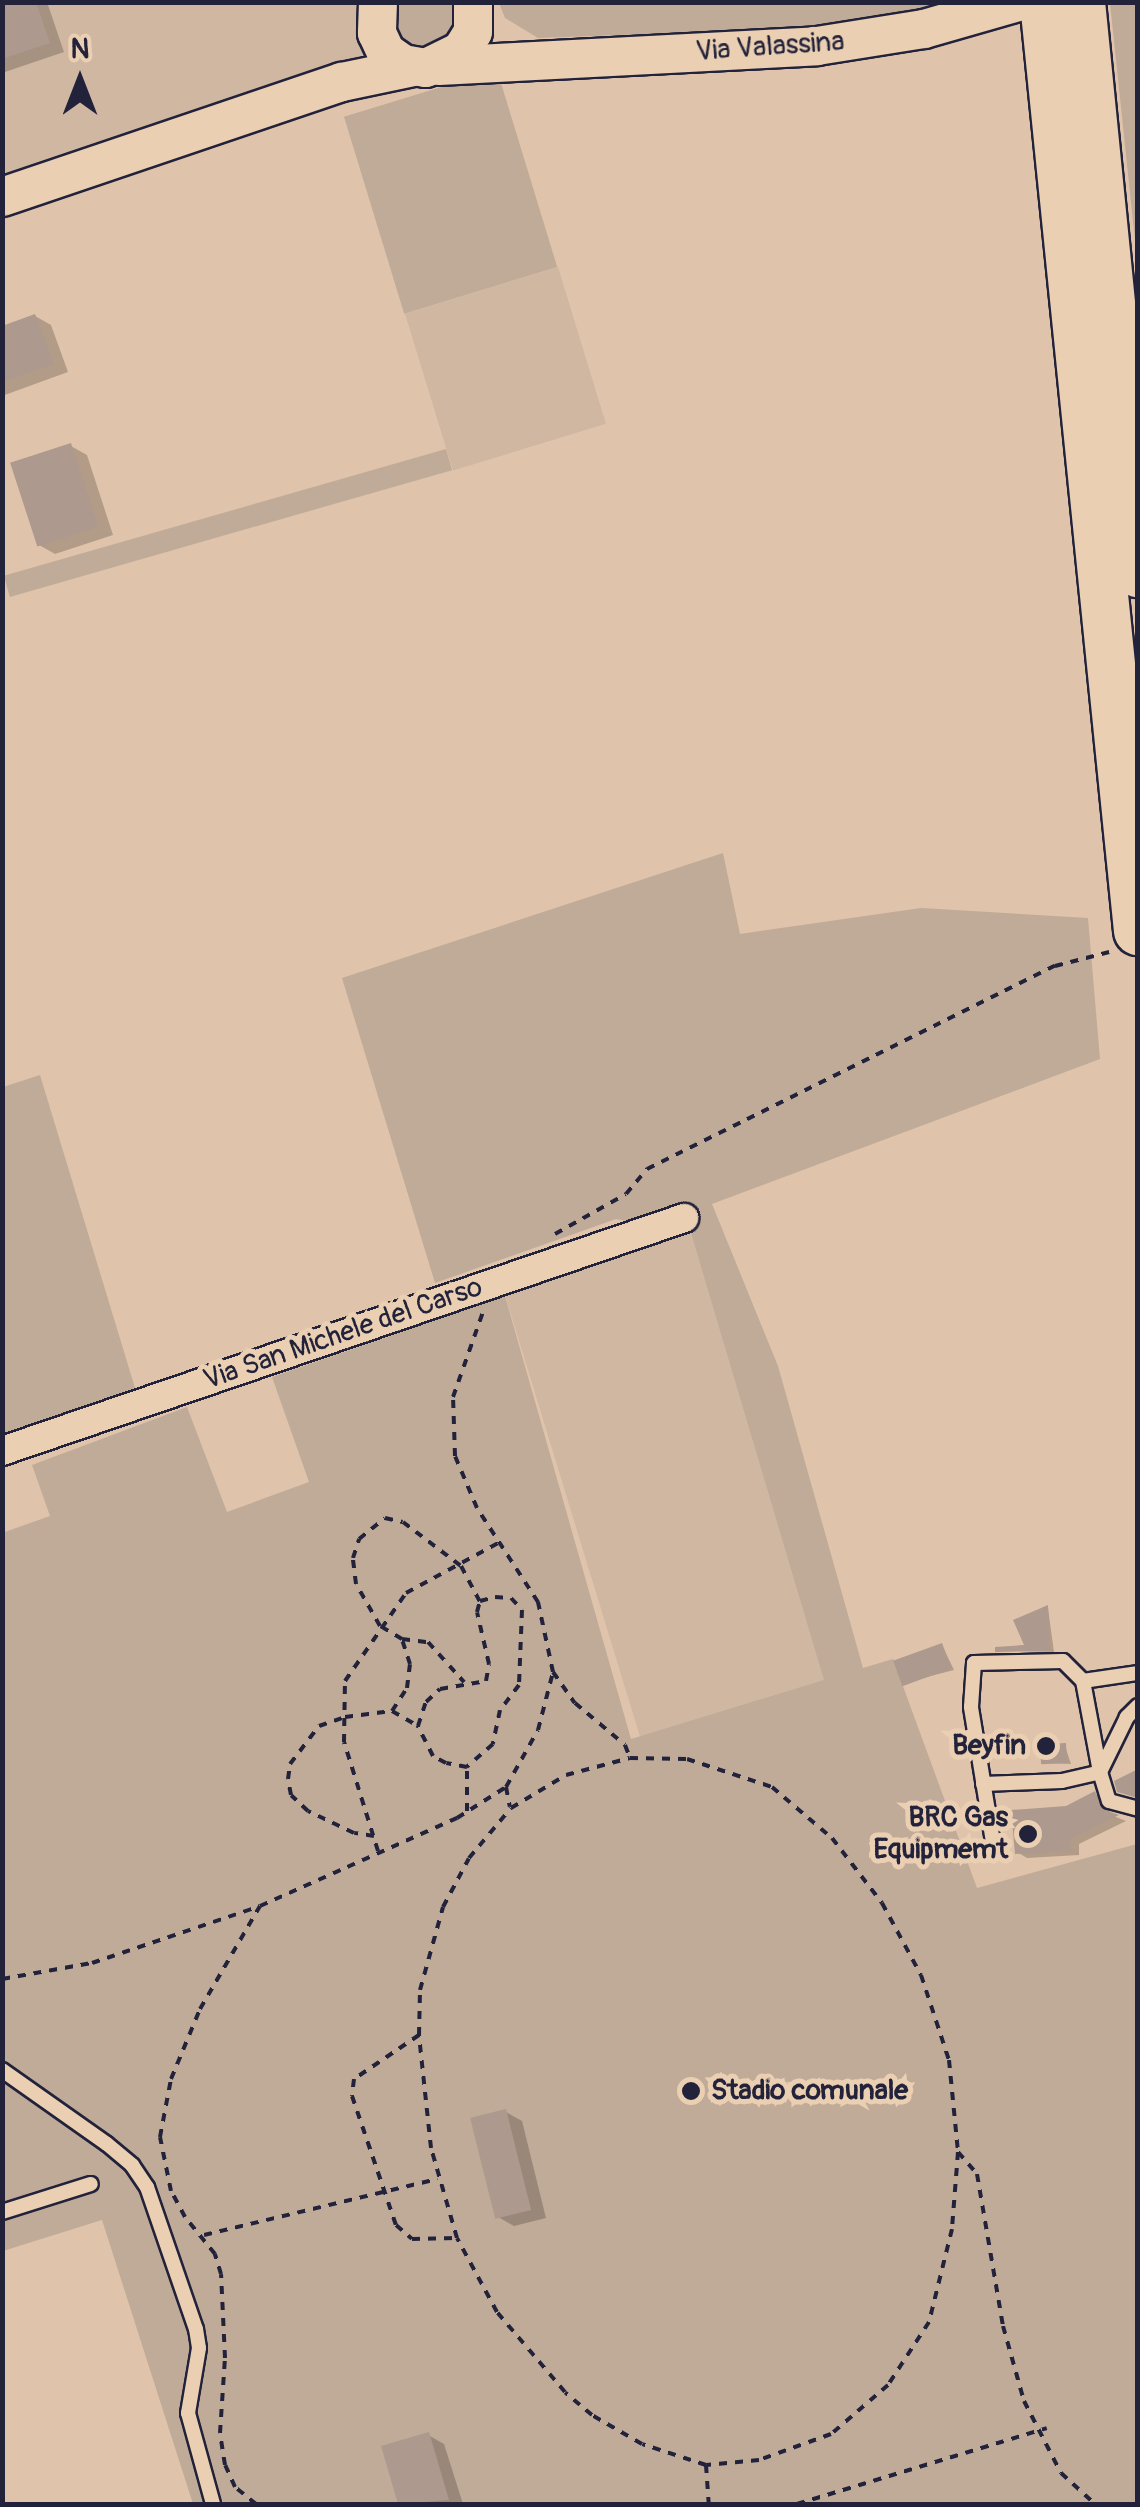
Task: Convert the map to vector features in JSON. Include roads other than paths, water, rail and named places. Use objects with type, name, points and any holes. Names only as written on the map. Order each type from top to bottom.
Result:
[{"type":"highway","points":[[1040,4],[1132,458],[1138,573]]},
{"type":"highway","points":[[1040,4],[1138,931]]},
{"type":"street","name":"Via Valassina","points":[[2,196],[342,82],[427,67],[817,46],[924,29],[1040,4]]},
{"type":"street","points":[[474,11],[488,43],[518,61]]},
{"type":"street","points":[[378,18],[386,52],[427,67],[462,52],[474,11]]},
{"type":"street","points":[[342,82],[365,63],[378,18]]},
{"type":"street","name":"Via San Michele del Carso","points":[[2,1451],[684,1218]]},
{"type":"lane","points":[[994,1848],[970,1707],[974,1663],[1063,1660],[1082,1681],[1100,1772],[1110,1801],[1138,1809]]},
{"type":"lane","points":[[1082,1681],[1138,1673]]},
{"type":"lane","points":[[1100,1772],[1127,1717],[1138,1706]]},
{"type":"lane","points":[[983,1784],[1062,1781],[1100,1772]]},
{"type":"lane","points":[[2,2070],[108,2144],[132,2165],[147,2186],[196,2330],[198,2348],[188,2413],[214,2504]]},
{"type":"lane","points":[[2,2212],[92,2184]]},
{"type":"place","name":"Beyfin","points":[[1046,1746]]},
{"type":"place","name":"BRC Gas Equipmemt","points":[[1028,1834]]},
{"type":"place","name":"Stadio comunale","points":[[691,2091]]}]
